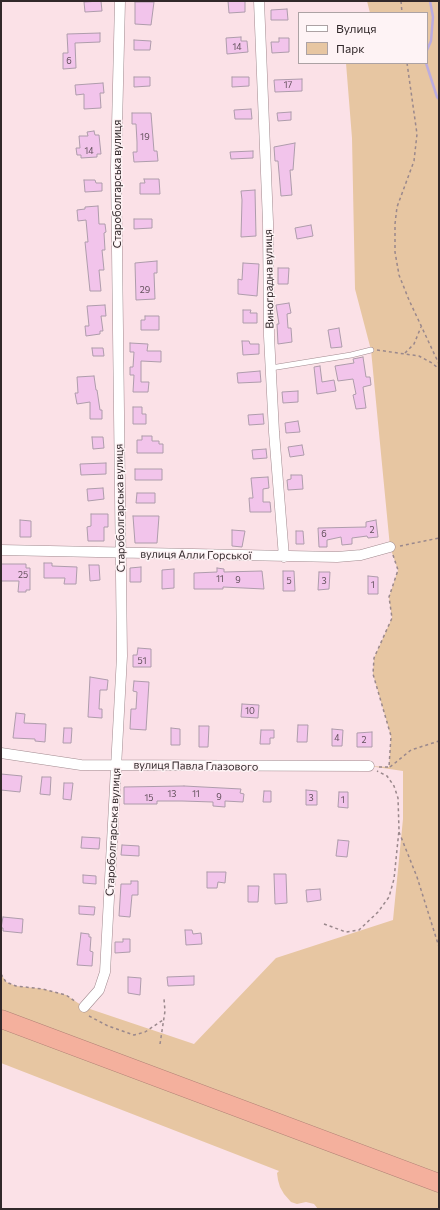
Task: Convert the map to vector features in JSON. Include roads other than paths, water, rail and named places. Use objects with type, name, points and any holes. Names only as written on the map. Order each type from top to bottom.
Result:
[{"type":"highway","points":[[1,1019],[439,1183]]},
{"type":"street","name":"Староболгарська вулиця","points":[[84,1007],[99,990],[105,972],[123,649],[123,600],[120,553],[116,168],[120,1]]},
{"type":"street","name":"Виноградна вулиця","points":[[258,1],[268,222],[269,336],[274,432],[284,557]]},
{"type":"street","name":"вулиця Алли Горської","points":[[1,550],[337,557],[361,555],[390,547]]},
{"type":"street","name":"вулиця Павла Глазового","points":[[1,753],[80,765],[117,764],[227,767],[369,766]]},
{"type":"lane","points":[[271,368],[352,355],[371,350]]},
{"type":"waterway","points":[[428,48],[431,41],[433,17],[430,1]]},
{"type":"waterway","points":[[426,64],[439,99]]}]
